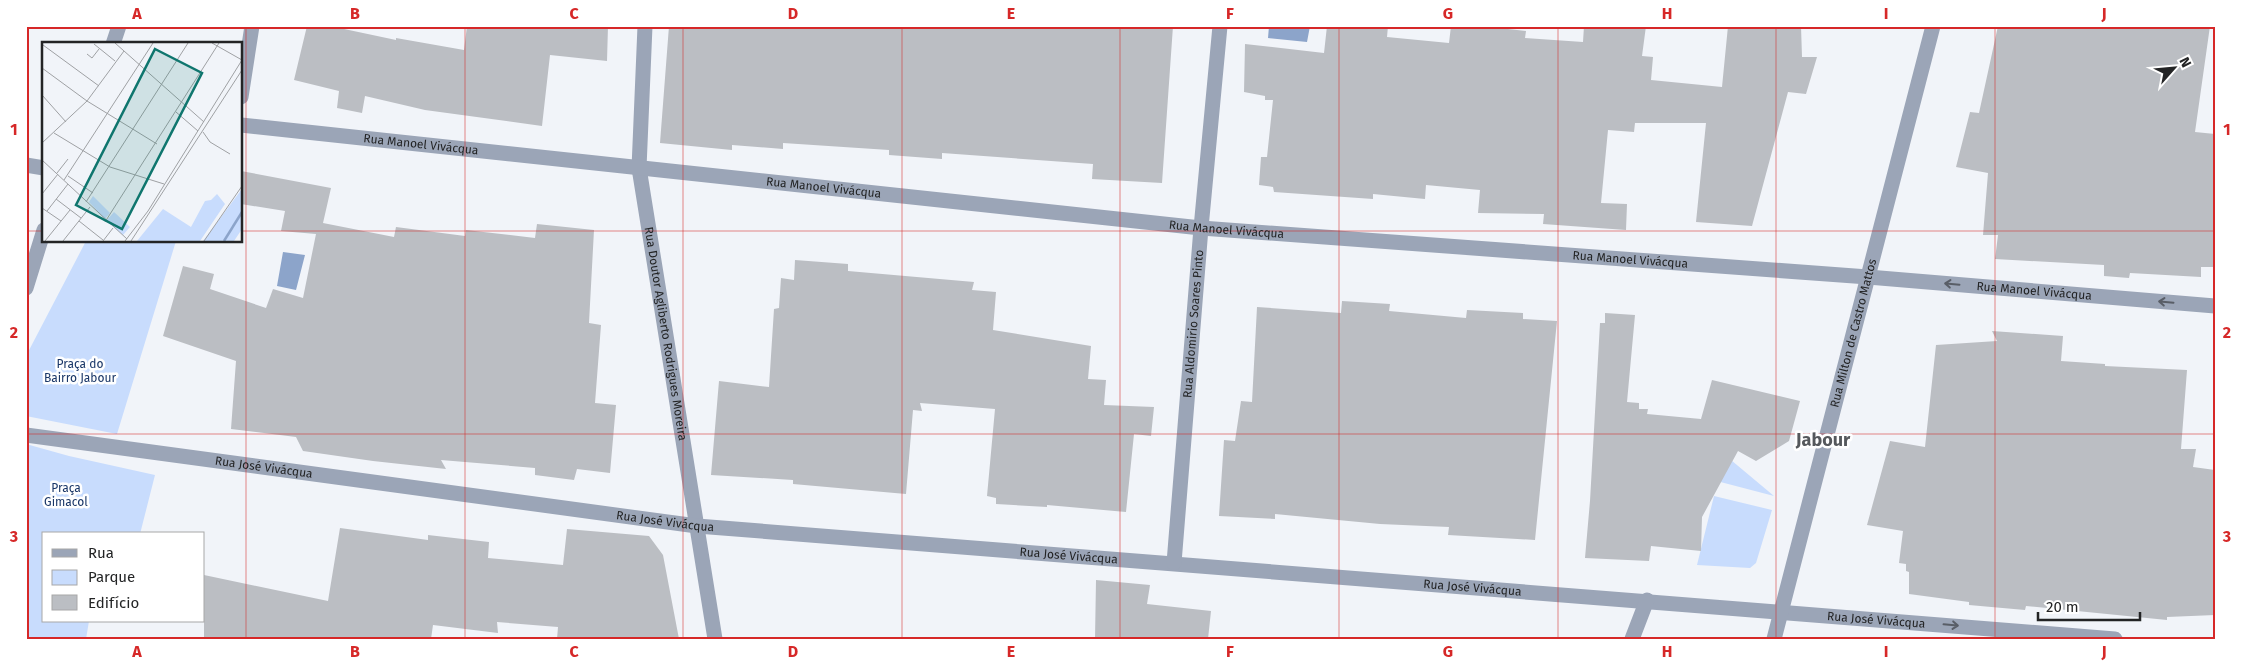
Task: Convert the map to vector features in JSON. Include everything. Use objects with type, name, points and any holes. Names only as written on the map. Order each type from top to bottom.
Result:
[{"type":"street","points":[[114,42],[118,26]]},
{"type":"street","points":[[242,91],[252,26]]},
{"type":"street","name":"Rua Doutor Agliberto Rodrigues Moreira","points":[[644,26],[640,168],[715,639]]},
{"type":"street","name":"Rua Aldomirio Soares Pinto","points":[[1174,563],[1201,228],[1220,26]]},
{"type":"street","name":"Rua Milton de Castro Mattos","points":[[1774,639],[1933,26]]},
{"type":"street","name":"Rua Manoel Vivácqua","points":[[242,125],[1201,228],[1868,277],[2215,306]]},
{"type":"street","points":[[26,165],[42,168]]},
{"type":"street","points":[[26,288],[42,236]]},
{"type":"street","name":"Rua José Vivácqua","points":[[26,435],[697,526],[1647,600],[2115,639]]},
{"type":"street","points":[[1632,639],[1647,600]]},
{"type":"green space","name":"Praça do Bairro Jabour","points":[[85,242],[176,242],[117,434],[26,416],[26,356]]},
{"type":"green space","name":"Praça Gimacol","points":[[26,444],[69,456],[155,475],[141,532],[42,532],[42,622],[89,622],[86,639],[26,639]]},
{"type":"green space","points":[[1719,450],[1774,496],[1709,479]]},
{"type":"green space","points":[[1714,496],[1772,510],[1756,563],[1750,568],[1697,565]]},
{"type":"shaded area","points":[[1269,26],[1310,26],[1307,42],[1268,38]]},
{"type":"shaded area","points":[[283,252],[305,255],[296,290],[277,286]]},
{"type":"building","points":[[307,26],[330,26],[396,40],[396,38],[464,50],[467,26],[608,26],[607,61],[550,55],[542,126],[425,110],[365,96],[362,113],[337,108],[339,91],[294,80]]},
{"type":"building","points":[[669,26],[1173,26],[1162,183],[1092,179],[1093,164],[942,153],[942,159],[889,155],[889,150],[783,143],[783,149],[732,145],[732,150],[660,143]]},
{"type":"building","points":[[1327,26],[1388,26],[1387,37],[1449,43],[1451,26],[1481,26],[1526,31],[1525,38],[1583,42],[1584,26],[1646,26],[1642,56],[1653,57],[1651,80],[1722,87],[1728,26],[1801,26],[1802,57],[1817,57],[1806,94],[1788,92],[1752,226],[1696,222],[1706,123],[1635,123],[1634,132],[1608,130],[1601,203],[1627,204],[1626,230],[1543,224],[1544,214],[1478,213],[1480,190],[1426,185],[1425,199],[1373,194],[1373,199],[1274,192],[1273,187],[1259,185],[1261,157],[1267,157],[1273,100],[1265,100],[1265,96],[1244,92],[1245,44],[1324,53]]},
{"type":"building","points":[[1998,26],[2210,26],[2195,132],[2215,134],[2215,267],[2201,267],[2201,277],[2130,273],[2129,278],[2104,276],[2104,265],[1995,259],[1998,235],[1983,235],[1988,173],[1956,167],[1970,112],[1979,113]]},
{"type":"building","points":[[242,171],[331,188],[323,223],[394,237],[396,227],[465,236],[466,230],[535,238],[537,224],[594,230],[589,323],[601,325],[595,403],[616,405],[610,473],[577,469],[574,480],[535,475],[535,468],[441,460],[446,469],[373,461],[303,451],[296,437],[231,429],[236,361],[163,336],[183,266],[214,274],[210,289],[266,308],[273,289],[303,298],[316,234],[281,231],[285,211],[242,204]]},
{"type":"building","points":[[795,260],[848,264],[848,271],[974,282],[972,290],[996,292],[993,330],[1091,346],[1088,379],[1106,380],[1104,405],[1154,407],[1151,436],[1134,434],[1126,512],[1047,505],[1047,507],[996,504],[996,498],[987,496],[995,409],[920,403],[922,411],[913,410],[906,494],[793,484],[793,480],[711,475],[719,381],[769,387],[774,309],[779,308],[781,278],[794,280]]},
{"type":"building","points":[[1342,301],[1390,304],[1389,311],[1466,318],[1467,310],[1523,313],[1523,319],[1557,321],[1535,540],[1448,535],[1449,527],[1380,524],[1275,514],[1275,519],[1219,516],[1224,440],[1235,441],[1241,401],[1252,402],[1257,307],[1341,313]]},
{"type":"building","points":[[1605,313],[1635,315],[1627,402],[1639,403],[1639,409],[1648,409],[1647,414],[1701,419],[1712,380],[1800,401],[1789,441],[1756,461],[1738,451],[1702,517],[1701,551],[1651,546],[1649,561],[1585,558],[1600,323],[1605,323]]},
{"type":"building","points":[[1992,331],[2063,336],[2061,361],[2105,364],[2105,366],[2187,370],[2181,449],[2196,449],[2193,467],[2215,470],[2215,615],[2167,617],[2167,620],[2026,606],[2025,610],[1969,605],[1969,602],[1909,594],[1909,572],[1906,571],[1906,564],[1899,563],[1903,531],[1867,525],[1890,441],[1925,447],[1936,345],[1997,341]]},
{"type":"building","points":[[340,528],[428,540],[428,535],[489,542],[488,558],[563,565],[567,529],[649,536],[663,555],[679,639],[557,639],[558,627],[497,622],[498,633],[433,625],[431,639],[204,639],[205,575],[328,601]]},
{"type":"building","points":[[1096,580],[1150,585],[1147,604],[1211,611],[1208,639],[1095,639]]},
{"type":"district","name":"Jabour","points":[[1823,440]]}]
